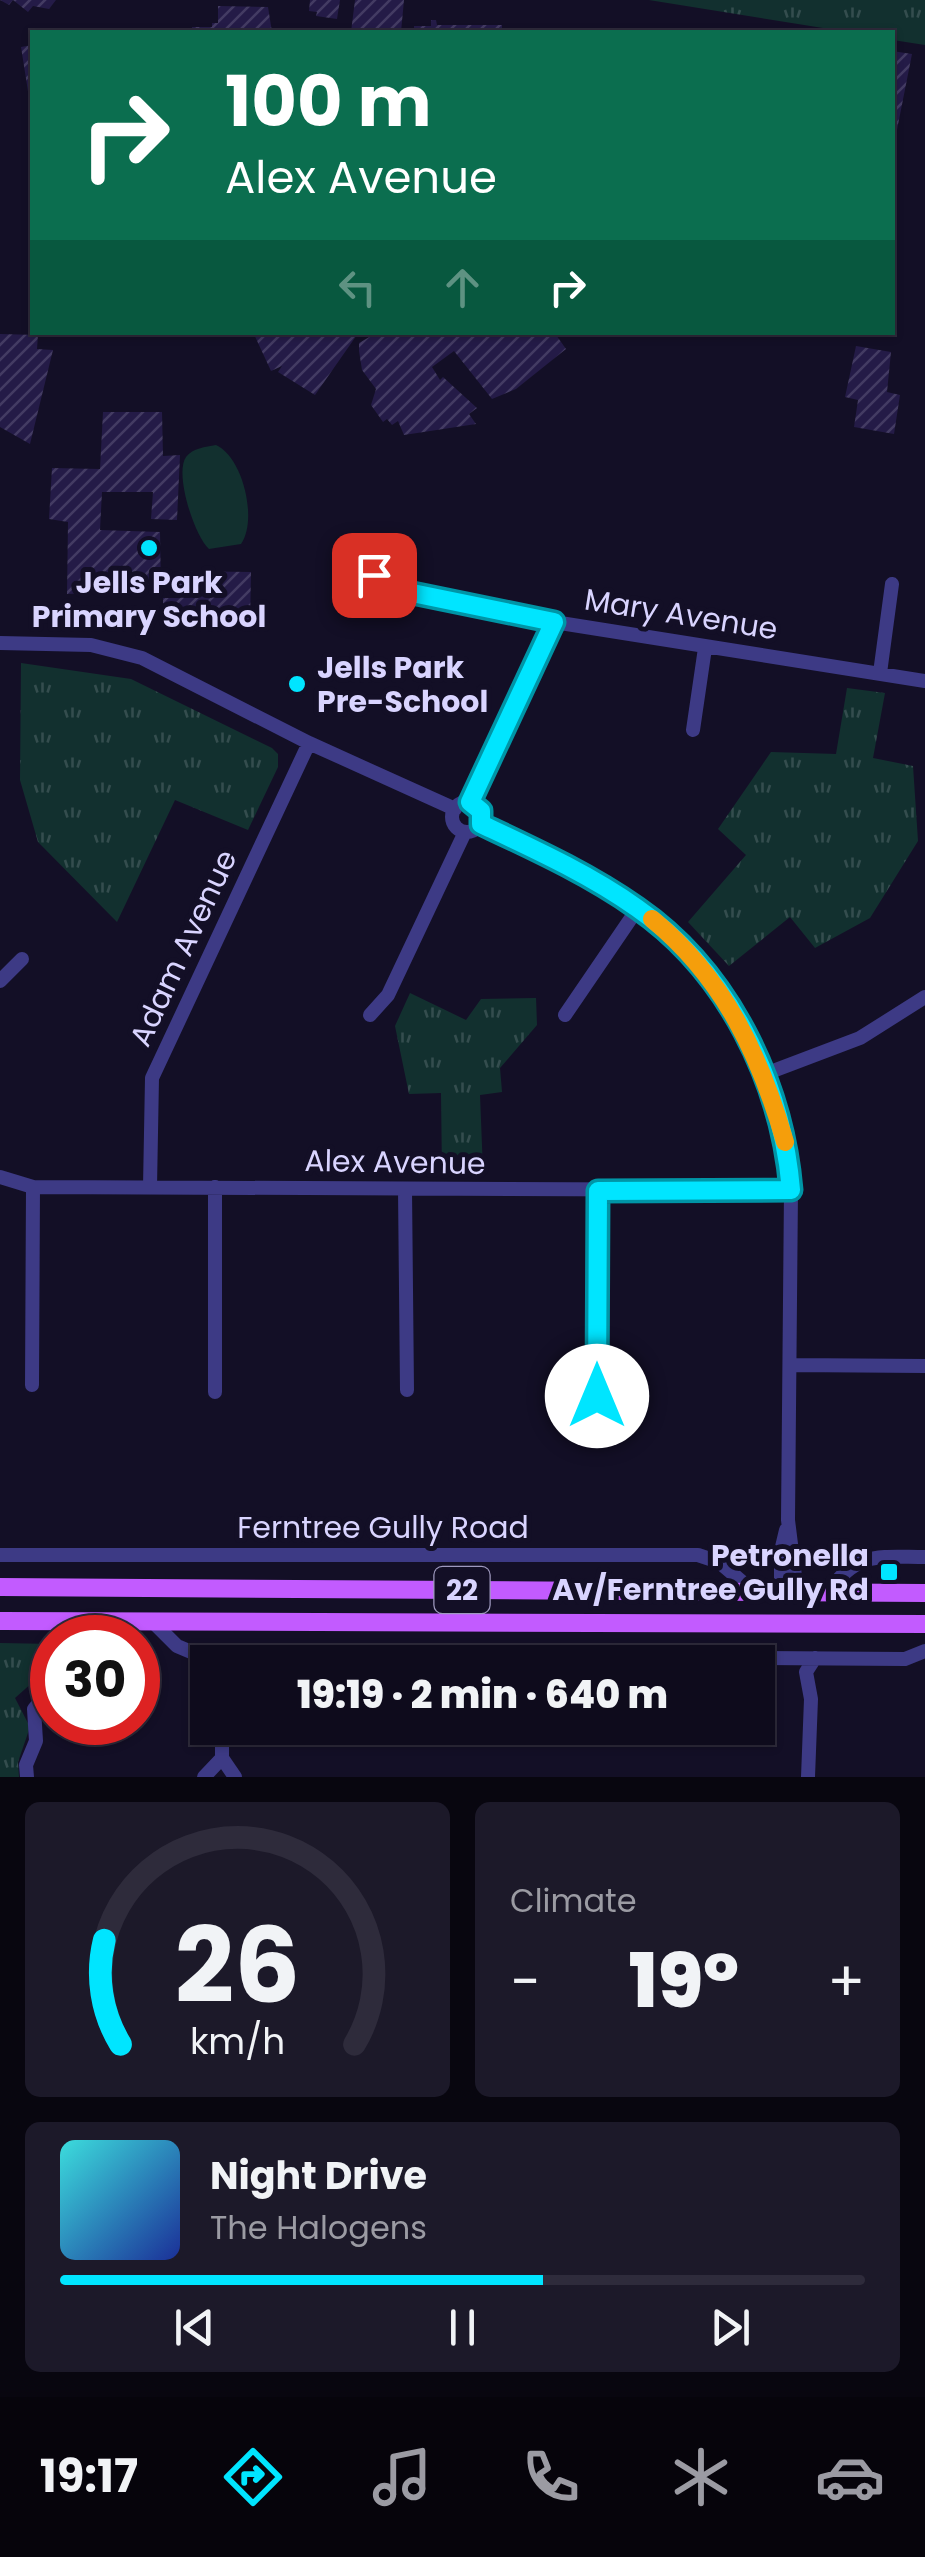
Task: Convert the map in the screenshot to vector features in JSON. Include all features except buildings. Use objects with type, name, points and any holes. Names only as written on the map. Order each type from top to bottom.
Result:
[{"type":"main road","name":"Ferntree Gully Road","points":[[0,1588],[925,1593]]},
{"type":"main road","points":[[789,1592],[790,1623]]},
{"type":"main road","name":"22","points":[[160,1619],[925,1624]]},
{"type":"main road","name":"22","points":[[0,1621],[30,1621]]},
{"type":"street","name":"Mary Avenue","points":[[374,575],[388,588],[554,622],[925,681]]},
{"type":"street","points":[[880,673],[892,584]]},
{"type":"street","points":[[465,832],[453,823],[554,622]]},
{"type":"street","points":[[0,643],[91,645],[142,658],[309,743],[481,811],[481,824]]},
{"type":"street","points":[[693,730],[705,648]]},
{"type":"street","name":"Adam Avenue","points":[[150,1187],[152,1078],[309,743]]},
{"type":"street","points":[[370,1015],[388,995],[465,832],[481,824]]},
{"type":"street","points":[[481,824],[638,908],[665,930],[746,1030],[765,1074],[788,1152],[791,1190],[788,1520],[781,1551],[789,1592]]},
{"type":"street","points":[[565,1015],[638,908]]},
{"type":"street","points":[[0,981],[22,960]]},
{"type":"street","points":[[765,1074],[860,1038],[925,997]]},
{"type":"street","name":"Alex Avenue","points":[[0,1177],[33,1187],[791,1190]]},
{"type":"street","points":[[32,1385],[33,1187]]},
{"type":"street","points":[[215,1188],[215,1392]]},
{"type":"street","points":[[406,1189],[408,1390]]},
{"type":"street","points":[[597,1396],[598,1191]]},
{"type":"street","points":[[791,1365],[925,1366]]},
{"type":"street","name":"Ferntree Gully Road","points":[[0,1556],[698,1555],[719,1562],[754,1592]]},
{"type":"street","points":[[828,1592],[852,1564],[871,1558],[925,1557]]},
{"type":"street","points":[[160,1629],[184,1652],[190,1653]]},
{"type":"street","points":[[775,1658],[904,1658],[925,1651]]},
{"type":"street","points":[[808,1777],[806,1672],[815,1658]]},
{"type":"street","points":[[27,1777],[26,1765],[34,1745]]},
{"type":"street","points":[[222,1745],[222,1758],[235,1777]]},
{"type":"street","points":[[204,1777],[222,1758]]},
{"type":"green space","points":[[649,0],[925,0],[925,45],[895,40],[895,30],[836,30]]},
{"type":"green space","points":[[216,445],[234,462],[240,475],[248,520],[241,544],[209,549],[188,505],[183,465],[192,452]]},
{"type":"green space","points":[[21,663],[131,679],[272,748],[278,754],[278,767],[248,830],[175,800],[117,922],[38,842],[20,780]]},
{"type":"green space","points":[[847,688],[885,693],[873,758],[913,766],[918,841],[870,918],[815,948],[790,917],[729,966],[688,922],[746,855],[718,829],[771,752],[836,754]]},
{"type":"green space","points":[[410,993],[466,1020],[481,999],[536,998],[537,1025],[500,1068],[502,1092],[480,1095],[483,1172],[442,1172],[441,1093],[409,1094],[395,1026]]},
{"type":"green space","points":[[0,1643],[30,1644],[30,1685],[15,1698],[30,1727],[18,1762],[19,1777],[0,1777]]},
{"type":"slow traffic","points":[[652,919],[701,968],[746,1030],[765,1074],[785,1142]]},
{"type":"place","name":"Jells Park Primary School","points":[[149,548]]},
{"type":"place","name":"Jells Park Pre-School","points":[[297,684]]},
{"type":"place","name":"Petronella Av/Ferntree Gully Rd","points":[[889,1572]]},
{"type":"route","points":[[374,575],[388,588],[554,622],[470,802],[481,811],[481,824],[581,874],[638,908],[701,968],[746,1030],[765,1074],[788,1152],[791,1190],[598,1191],[597,1396]]}]
